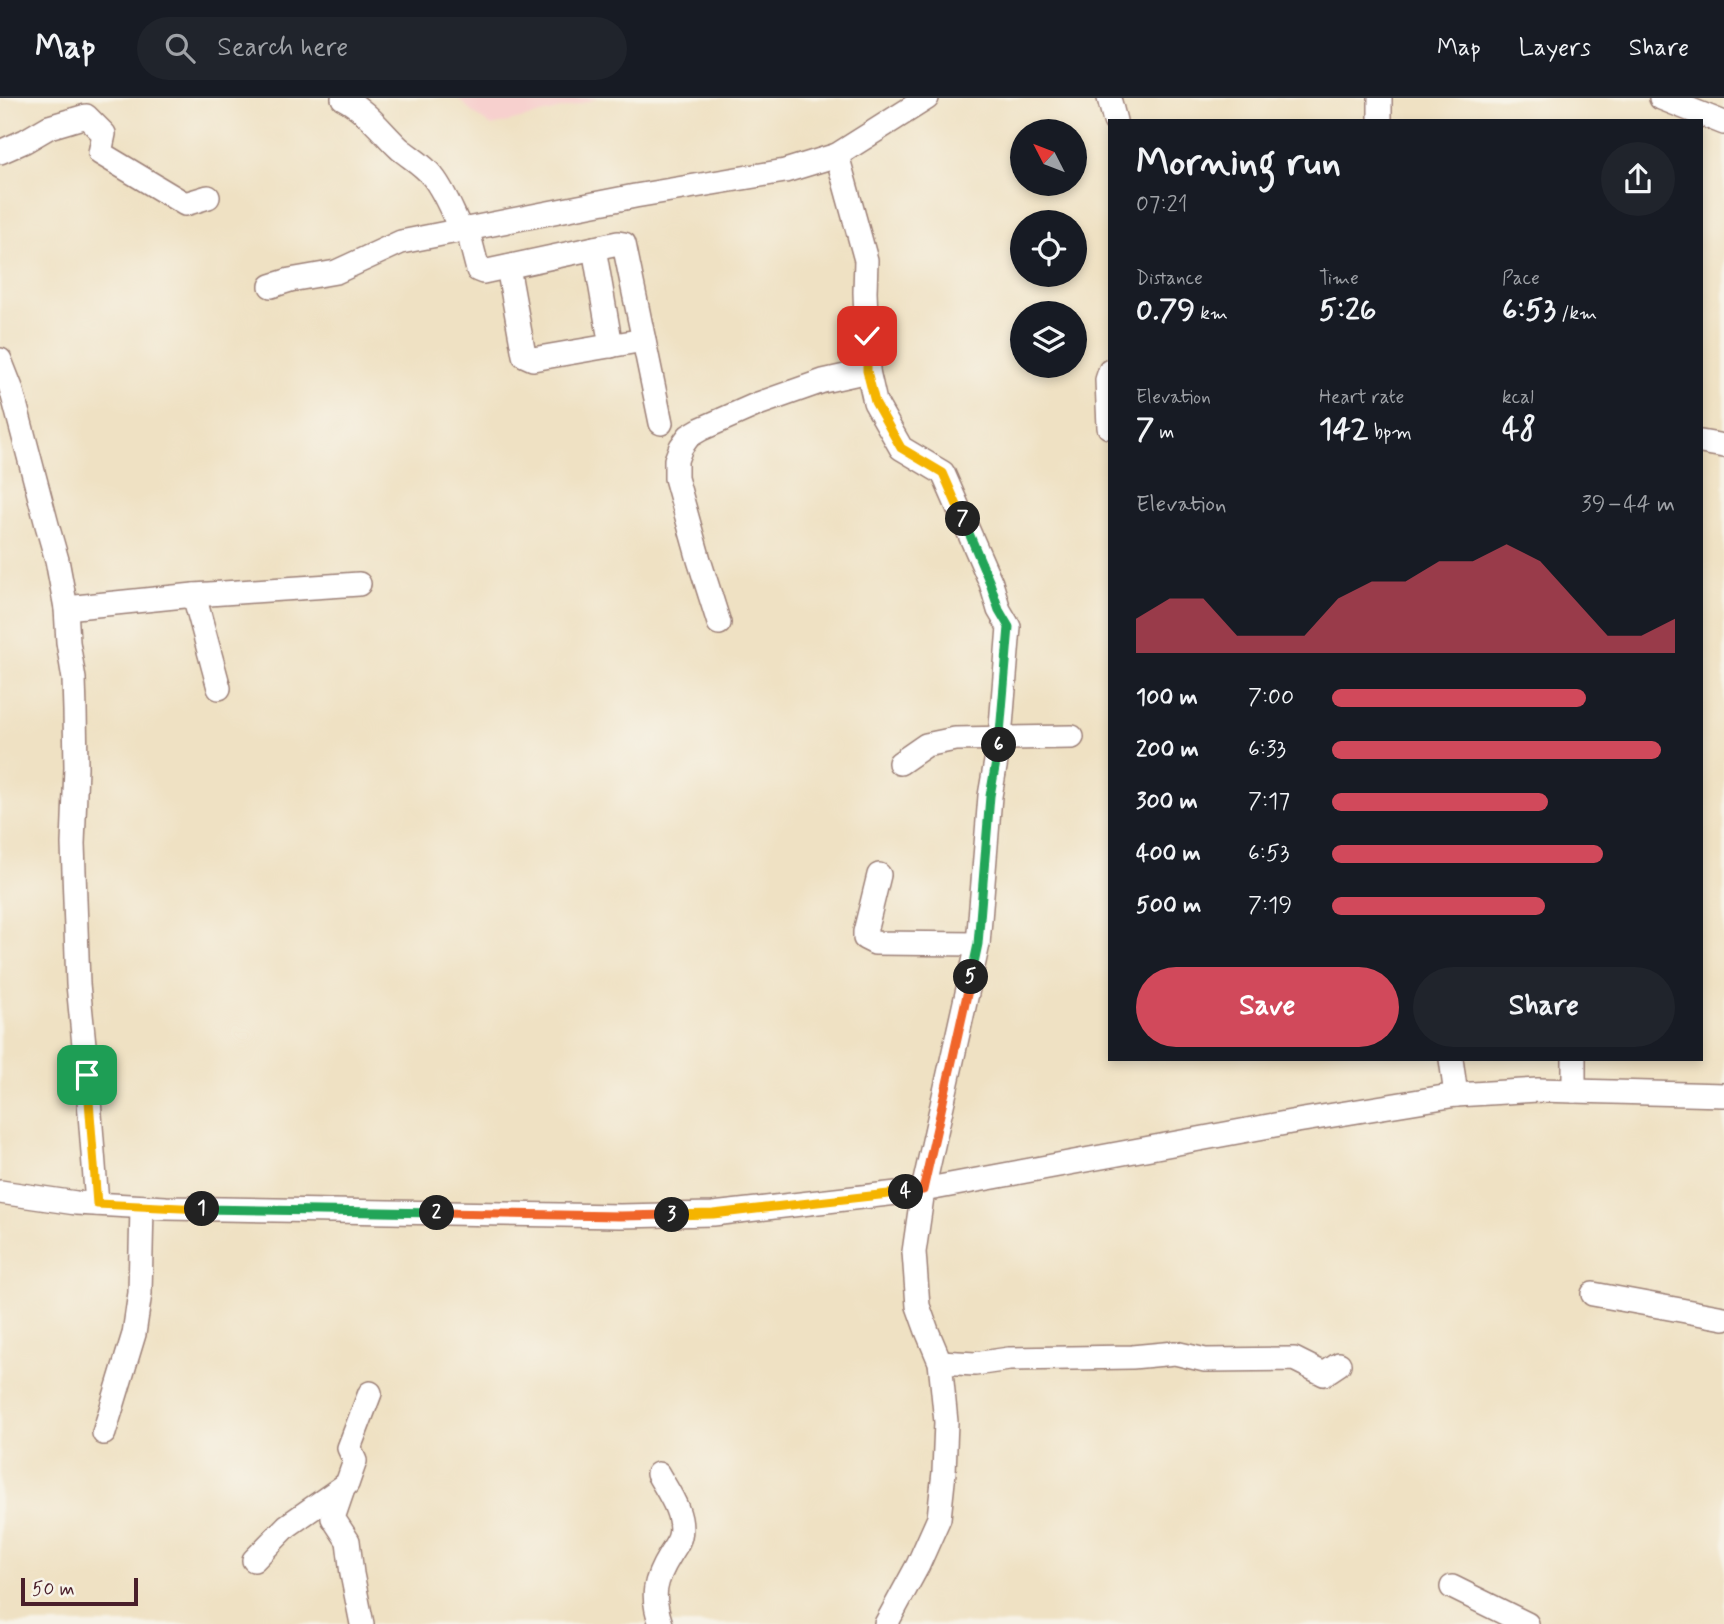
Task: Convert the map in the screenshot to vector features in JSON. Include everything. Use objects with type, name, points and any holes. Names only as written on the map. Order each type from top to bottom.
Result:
[{"type":"street","points":[[343,98],[372,120],[432,175],[467,234],[478,270],[482,272],[618,243],[624,244],[661,424]]},
{"type":"street","points":[[271,286],[336,272],[401,242],[467,234],[635,196],[785,171],[837,155],[928,98]]},
{"type":"street","points":[[1109,98],[1114,119]]},
{"type":"street","points":[[1380,98],[1380,119]]},
{"type":"street","points":[[1661,98],[1724,123]]},
{"type":"street","points":[[0,152],[49,127],[86,116],[104,134],[100,153],[185,204],[208,197]]},
{"type":"street","points":[[837,155],[866,260],[864,292],[867,371],[875,402],[901,448],[943,473],[999,610],[1009,627],[1000,738],[990,796],[978,944],[923,1190],[914,1252],[918,1306],[940,1362],[946,1422],[939,1518],[918,1565],[886,1624]]},
{"type":"street","points":[[594,248],[611,346]]},
{"type":"street","points":[[508,267],[524,355],[528,358],[644,340]]},
{"type":"street","points":[[0,360],[11,388],[57,560],[66,608],[75,710],[73,844],[78,984],[97,1204]]},
{"type":"street","points":[[719,623],[676,478],[676,460],[681,447],[689,436],[701,429],[758,404],[823,382],[867,371]]},
{"type":"street","points":[[1108,377],[1108,396]]},
{"type":"street","points":[[1703,442],[1724,446]]},
{"type":"street","points":[[66,608],[194,595],[359,584]]},
{"type":"street","points":[[194,595],[219,688]]},
{"type":"street","points":[[900,763],[926,744],[955,739],[1072,737]]},
{"type":"street","points":[[879,875],[864,932],[869,941],[978,944]]},
{"type":"street","points":[[1451,1061],[1455,1095]]},
{"type":"street","points":[[1574,1061],[1574,1091]]},
{"type":"street","points":[[0,1192],[76,1203],[142,1207],[620,1216],[713,1214],[923,1190],[1278,1124],[1455,1095],[1538,1090],[1724,1095]]},
{"type":"street","points":[[104,1433],[134,1334],[140,1293],[142,1207]]},
{"type":"street","points":[[1593,1294],[1724,1318]]},
{"type":"street","points":[[940,1362],[975,1364],[1009,1359],[1132,1357],[1175,1353],[1205,1360],[1294,1359],[1324,1374],[1339,1364]]},
{"type":"street","points":[[362,1624],[348,1541],[333,1518],[355,1461],[349,1448],[370,1393]]},
{"type":"street","points":[[658,1474],[673,1501],[680,1521],[680,1537],[656,1586],[655,1606],[661,1624]]},
{"type":"street","points":[[254,1560],[287,1526],[344,1486]]},
{"type":"street","points":[[1452,1587],[1527,1624]]},
{"type":"shaded area","points":[[458,98],[598,98],[492,126]]},
{"type":"route","points":[[87,1075],[97,1204],[166,1208],[620,1216],[713,1214],[923,1190],[978,944],[990,796],[1000,738],[1009,627],[999,610],[943,473],[901,448],[875,402],[867,371],[867,336]]}]
